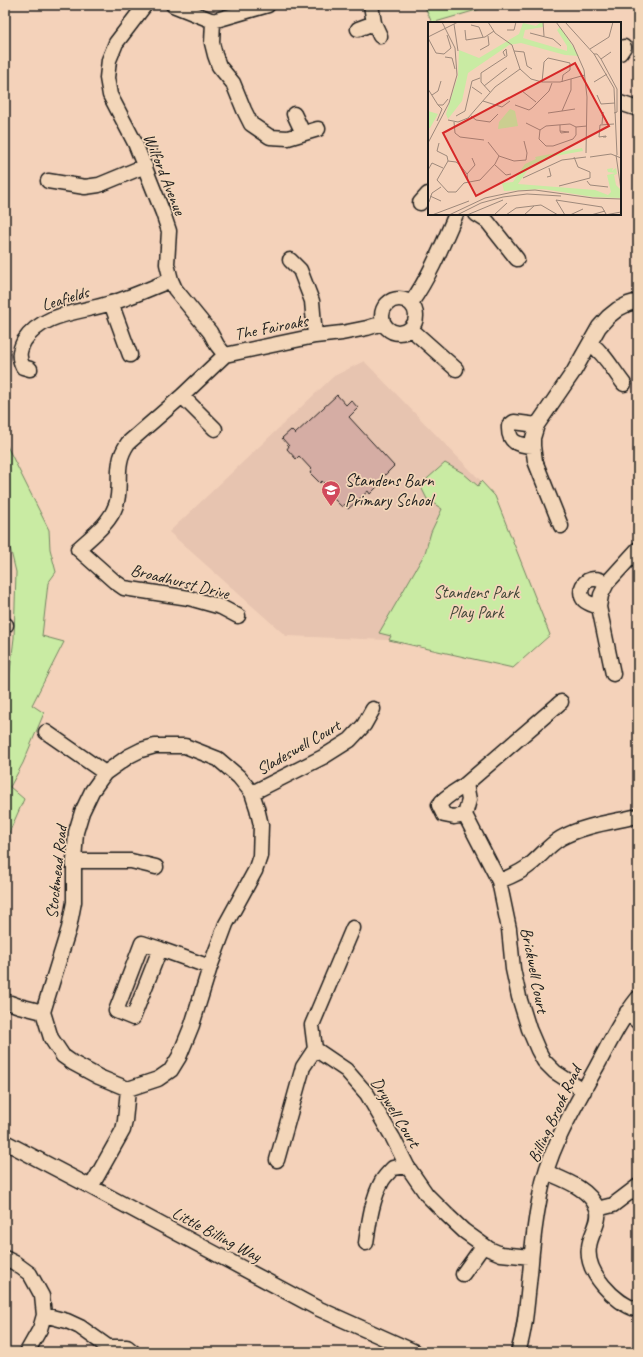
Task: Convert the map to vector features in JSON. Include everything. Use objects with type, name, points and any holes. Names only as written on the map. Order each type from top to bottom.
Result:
[{"type":"street","name":"Wilford Avenue","points":[[145,5],[116,43],[109,60],[107,78],[110,95],[135,143],[163,213],[168,231],[168,264],[171,280],[180,297],[210,332],[217,345],[225,355]]},
{"type":"street","points":[[173,5],[213,21],[268,5]]},
{"type":"street","points":[[358,29],[377,29],[372,5]]},
{"type":"street","points":[[213,21],[212,43],[219,66],[233,83],[251,124],[270,137],[288,138],[318,129]]},
{"type":"street","points":[[621,103],[638,110]]},
{"type":"street","points":[[294,114],[303,134]]},
{"type":"street","points":[[48,181],[85,187],[99,185],[145,166]]},
{"type":"street","points":[[411,303],[435,263],[456,215]]},
{"type":"street","points":[[478,215],[487,221],[517,259]]},
{"type":"street","points":[[290,260],[300,270],[312,301],[315,336]]},
{"type":"street","name":"Leafields","points":[[30,369],[23,367],[19,359],[21,346],[29,333],[41,324],[58,316],[112,303],[171,280]]},
{"type":"street","points":[[400,298],[406,300],[411,303],[415,309],[417,316],[415,324],[403,333],[395,333],[387,329],[383,323],[381,316],[383,309],[387,303],[393,300],[400,298]]},
{"type":"street","points":[[561,526],[535,461],[532,446],[537,425],[574,371],[599,327],[608,317],[628,304],[638,301]]},
{"type":"street","name":"Leafields","points":[[112,303],[130,355]]},
{"type":"street","name":"The Fairoaks","points":[[78,549],[112,515],[119,491],[120,463],[123,451],[128,443],[182,396],[225,355],[315,336],[367,328],[383,323]]},
{"type":"street","points":[[410,329],[456,369]]},
{"type":"street","points":[[590,343],[606,358],[624,384]]},
{"type":"street","points":[[182,396],[215,429]]},
{"type":"street","points":[[532,446],[521,445],[513,441],[508,434],[509,426],[514,422],[537,425]]},
{"type":"street","name":"Broadhurst Drive","points":[[78,549],[124,588],[189,598],[221,607],[238,616]]},
{"type":"street","points":[[613,674],[599,606],[601,595],[607,583],[638,549]]},
{"type":"street","points":[[599,606],[586,601],[583,598],[581,589],[583,585],[594,579],[607,583]]},
{"type":"street","points":[[466,784],[469,800],[465,815],[454,817],[444,814],[439,805],[443,800],[450,794],[460,789],[561,702]]},
{"type":"street","name":"Sladeswell Court","points":[[252,793],[323,757],[350,740],[364,725],[373,709]]},
{"type":"street","points":[[46,732],[105,773]]},
{"type":"street","name":"Stockmead Road","points":[[43,1012],[69,928],[74,902],[76,832],[82,812],[92,791],[105,773],[129,756],[154,746],[185,746],[207,754],[222,762],[239,777],[252,793],[261,825],[260,856],[255,871],[226,924],[210,966],[199,1006],[179,1057],[171,1070],[158,1079],[128,1089]]},
{"type":"street","name":"Brickwell Court","points":[[465,815],[499,881],[509,929],[514,976],[529,1029],[538,1050],[544,1061],[555,1072],[584,1091]]},
{"type":"street","points":[[499,881],[522,871],[531,865],[552,844],[562,838],[583,829],[638,816]]},
{"type":"street","points":[[74,861],[131,861],[156,867]]},
{"type":"street","points":[[277,1160],[303,1067],[315,1049],[312,1025],[353,928]]},
{"type":"street","points":[[160,949],[133,1018],[116,1011],[142,943],[160,949],[210,966]]},
{"type":"street","name":"Billing Brook Road","points":[[518,1352],[526,1318],[540,1194],[546,1172],[554,1150],[584,1091],[626,1012],[638,998]]},
{"type":"street","points":[[5,1001],[43,1012],[51,1038],[63,1056],[99,1077],[128,1089],[123,1130],[91,1187]]},
{"type":"street","points":[[626,1012],[638,1022]]},
{"type":"street","name":"Drywell Court","points":[[315,1049],[346,1070],[367,1094],[393,1138],[407,1166],[427,1195],[441,1209],[464,1231],[483,1246],[501,1254],[532,1257]]},
{"type":"street","name":"Little Billing Way","points":[[5,1142],[317,1308],[414,1352]]},
{"type":"street","name":"Drywell Court","points":[[366,1243],[369,1224],[382,1181],[392,1168],[407,1166]]},
{"type":"street","points":[[546,1172],[572,1184],[588,1194],[597,1209],[598,1220],[588,1247],[590,1263],[595,1274],[604,1287],[619,1300],[631,1308],[638,1310]]},
{"type":"street","points":[[597,1209],[613,1205],[638,1186]]},
{"type":"street","points":[[463,1274],[483,1246]]},
{"type":"street","points":[[5,1258],[30,1274],[42,1296],[44,1315],[40,1330],[27,1352]]},
{"type":"street","points":[[44,1315],[67,1321],[80,1327],[112,1349],[127,1347],[133,1352]]},
{"type":"shaded area","name":"Standens Barn Primary School","points":[[364,361],[481,481],[389,640],[286,636],[169,532],[334,376]]},
{"type":"green space","points":[[424,5],[477,5],[480,9],[435,22],[432,22]]},
{"type":"green space","points":[[5,442],[49,530],[50,549],[56,572],[48,583],[42,636],[64,642],[32,705],[44,713],[23,763],[10,787],[24,799],[5,842],[5,711],[14,638],[16,572],[5,527]]},
{"type":"green space","name":"Standens Park Play Park","points":[[445,463],[463,473],[478,486],[481,481],[495,496],[550,635],[513,668],[389,640],[391,636],[379,633],[425,553],[431,532],[442,509],[427,499],[420,485]]},
{"type":"building","points":[[337,395],[346,405],[351,400],[358,408],[349,417],[394,466],[378,482],[380,484],[370,494],[368,491],[348,509],[344,504],[342,507],[332,497],[334,494],[322,481],[320,483],[310,473],[312,470],[299,456],[296,459],[287,449],[289,446],[282,438],[291,430],[295,434]]},
{"type":"place","name":"Standens Barn Primary School","points":[[331,507]]}]
